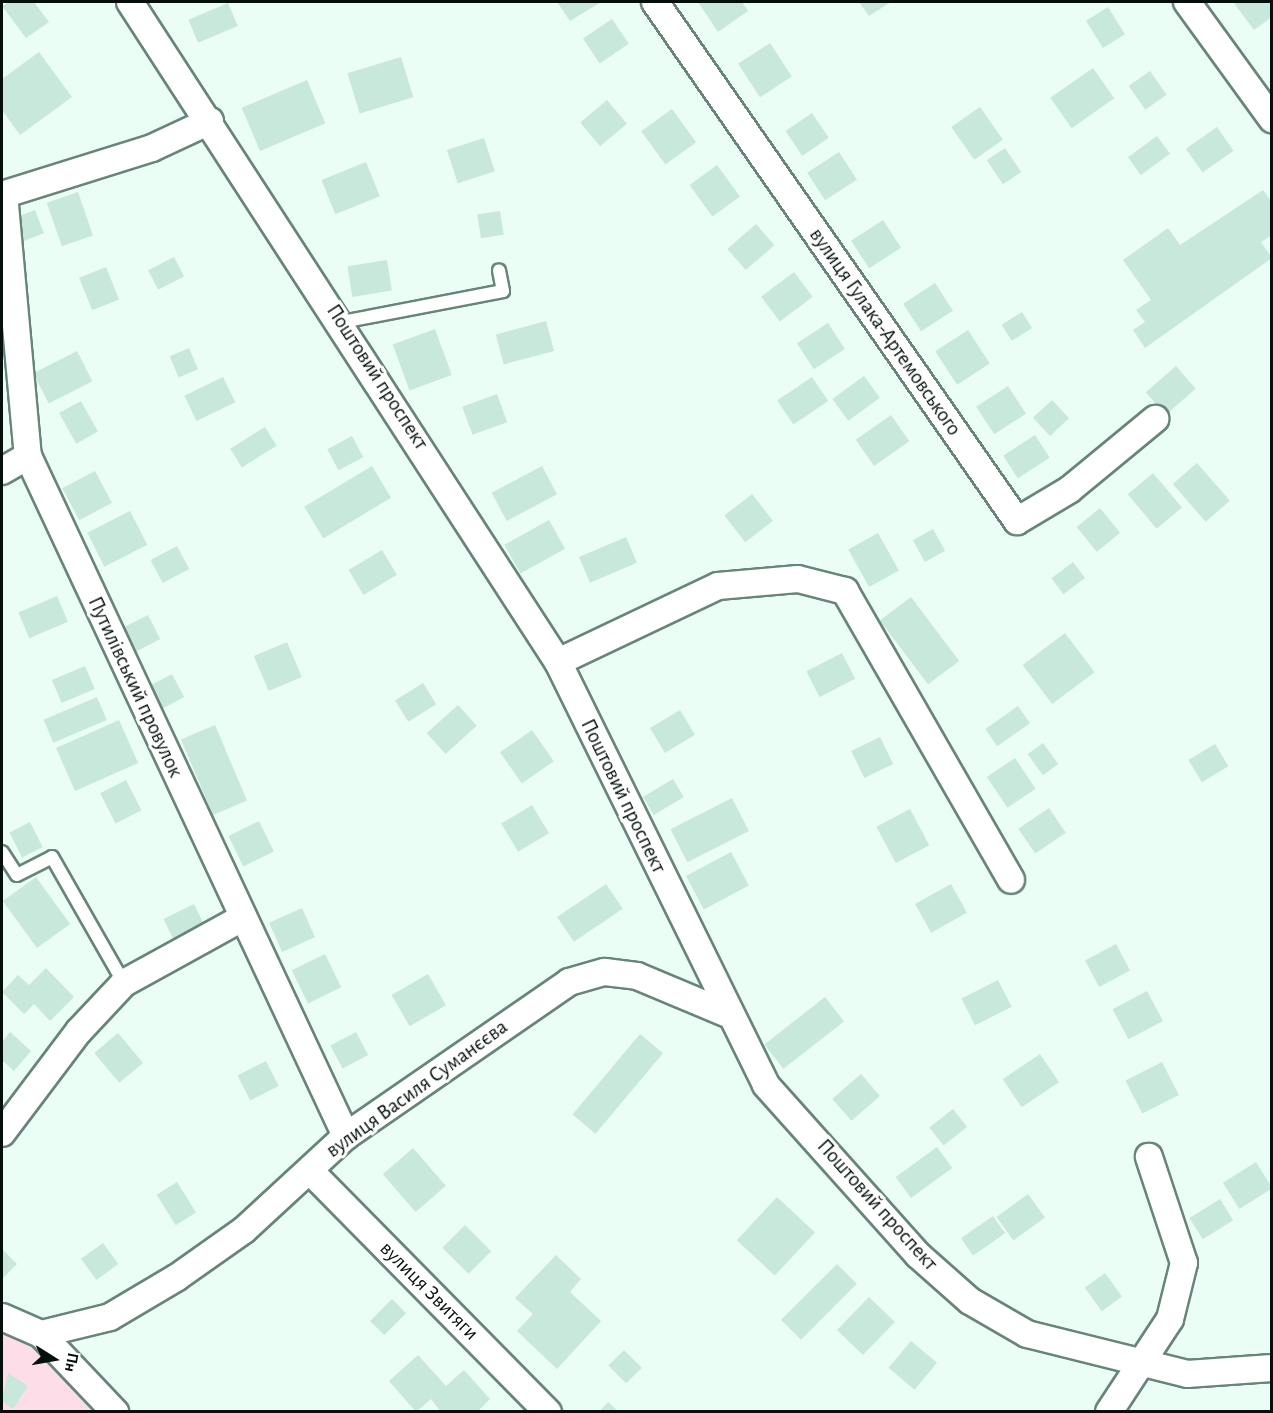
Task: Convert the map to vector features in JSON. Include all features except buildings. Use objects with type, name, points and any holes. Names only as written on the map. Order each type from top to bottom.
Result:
[{"type":"street","name":"Поштовий проспект","points":[[130,2],[342,322],[558,662],[728,1014],[766,1085],[918,1255],[970,1301],[1027,1334],[1139,1366],[1187,1374],[1272,1368]]},
{"type":"street","name":"вулиця Гулака-Артемовського","points":[[655,2],[1017,521],[1069,490],[1155,419]]},
{"type":"street","points":[[1187,2],[1272,119]]},
{"type":"street","points":[[3,195],[152,148],[210,121]]},
{"type":"street","name":"Путилівський провулок","points":[[3,195],[28,456],[242,918],[346,1136]]},
{"type":"street","points":[[2,471],[28,456]]},
{"type":"street","points":[[558,662],[718,586],[798,579],[845,591],[1011,879]]},
{"type":"street","points":[[2,1133],[79,1031],[124,983],[242,918]]},
{"type":"street","name":"вулиця Василя Суманєєва","points":[[41,1334],[110,1317],[176,1278],[244,1230],[346,1136],[569,982],[605,972],[637,976],[728,1014]]},
{"type":"street","points":[[1109,1412],[1170,1318],[1184,1263],[1149,1157]]},
{"type":"street","name":"вулиця Звитяги","points":[[310,1171],[548,1412]]},
{"type":"street","points":[[2,1317],[41,1334],[115,1412]]},
{"type":"lane","points":[[342,322],[502,291],[499,270]]},
{"type":"lane","points":[[2,852],[17,875],[52,857],[124,983]]},
{"type":"shaded area","points":[[2,1317],[115,1411],[2,1411]]}]
